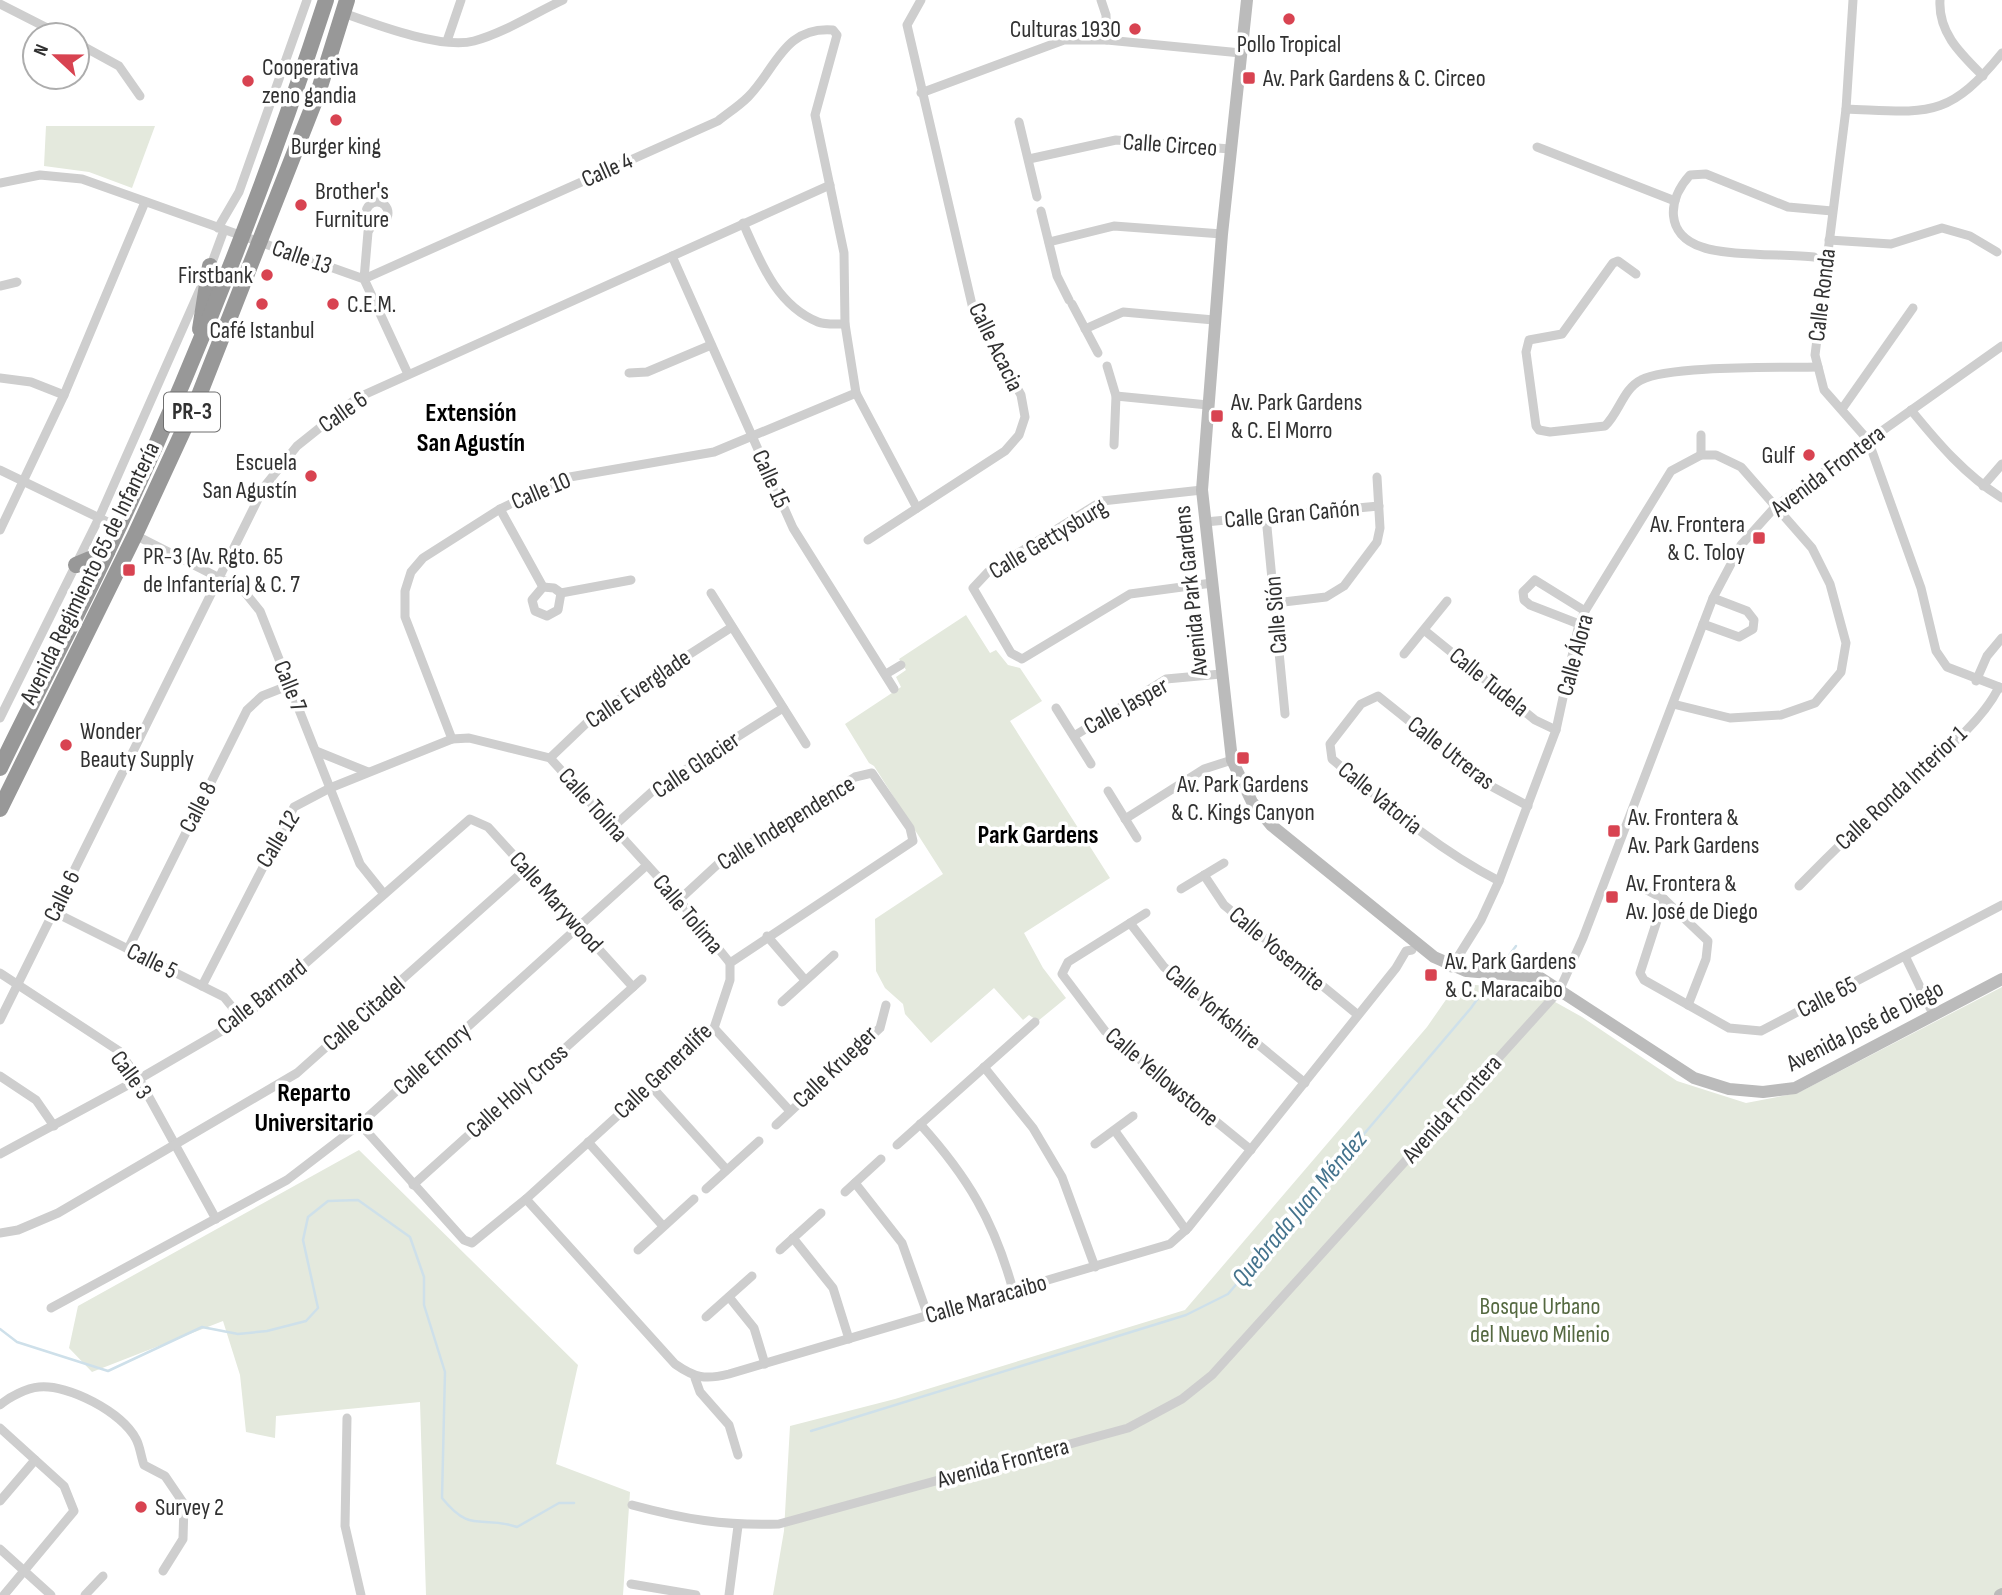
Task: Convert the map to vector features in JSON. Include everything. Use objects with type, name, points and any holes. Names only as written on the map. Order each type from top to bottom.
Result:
[{"type":"highway","name":"Avenida Regimiento 65 de Infantería","points":[[0,809],[135,535],[196,403],[251,240],[326,0]]},
{"type":"highway","name":"Avenida Regimiento 65 de Infantería","points":[[0,768],[107,552],[197,350],[318,93],[345,6]]},
{"type":"highway","points":[[197,350],[210,266]]},
{"type":"highway","points":[[76,565],[107,552]]},
{"type":"street","points":[[0,718],[99,518],[210,266],[221,229],[239,192],[307,0]]},
{"type":"street","points":[[447,41],[461,0]]},
{"type":"street","points":[[345,6],[397,32],[447,41],[473,42],[563,0]]},
{"type":"street","name":"Calle Acacia","points":[[868,540],[1005,451],[1019,435],[1025,417],[1021,395],[973,309],[907,25],[921,0]]},
{"type":"street","points":[[1101,0],[1106,15],[1107,40]]},
{"type":"street","name":"Avenida Park Gardens","points":[[1247,0],[1214,320],[1202,490],[1232,760],[1252,802],[1271,825],[1414,947],[1451,968],[1487,974],[1539,977],[1559,991]]},
{"type":"street","name":"Calle Ronda","points":[[1853,0],[1846,109],[1815,355],[1824,390],[1868,440],[1921,589],[1936,652],[1947,667],[1976,681],[2000,688]]},
{"type":"street","points":[[1940,0],[1939,17],[1953,46],[1983,76]]},
{"type":"street","points":[[0,4],[33,21]]},
{"type":"street","name":"Calle 4","points":[[364,278],[718,121],[749,96],[787,44],[818,29],[833,30],[837,35],[815,115],[830,185]]},
{"type":"street","points":[[921,93],[1064,40],[1107,40],[1241,52]]},
{"type":"street","points":[[91,50],[119,65],[140,96]]},
{"type":"street","points":[[1846,109],[1926,112],[1962,96],[2002,53]]},
{"type":"street","points":[[1019,122],[1037,197]]},
{"type":"street","name":"Calle Circeo","points":[[1029,159],[1116,140],[1230,149]]},
{"type":"street","points":[[1537,146],[1675,201]]},
{"type":"street","points":[[1814,257],[1701,247],[1680,235],[1673,223],[1672,209],[1681,185],[1690,175],[1698,173],[1788,207],[1832,211]]},
{"type":"street","name":"Calle 13","points":[[0,183],[40,175],[82,179],[364,278],[408,374]]},
{"type":"street","points":[[830,185],[844,253],[845,324],[856,393],[917,508]]},
{"type":"street","name":"Calle 6","points":[[0,1020],[264,487],[297,446],[357,398],[830,185]]},
{"type":"street","points":[[0,530],[64,395],[145,202]]},
{"type":"street","points":[[1041,211],[1057,276],[1098,353]]},
{"type":"street","points":[[364,278],[368,233],[373,223]]},
{"type":"street","points":[[743,223],[767,277],[789,304],[819,323],[845,324]]},
{"type":"street","points":[[1049,242],[1114,226],[1222,234]]},
{"type":"street","points":[[1829,240],[1891,244],[1942,228],[1970,236],[1997,252]]},
{"type":"street","name":"Calle 15","points":[[672,256],[793,528],[894,689]]},
{"type":"street","points":[[1636,274],[1618,261],[1613,263],[1562,334],[1529,340],[1526,352],[1539,430],[1550,432],[1605,426],[1631,387],[1651,377],[1700,371],[1818,367]]},
{"type":"street","points":[[0,286],[17,282]]},
{"type":"street","points":[[1842,409],[1913,308]]},
{"type":"street","points":[[1085,329],[1123,312],[1214,320]]},
{"type":"street","points":[[629,373],[648,372],[710,345]]},
{"type":"street","name":"Avenida Frontera","points":[[632,1505],[694,1521],[738,1526],[779,1524],[1128,1429],[1182,1399],[1212,1375],[1559,991],[1583,937],[1713,598],[1741,545],[1776,506],[2002,346]]},
{"type":"street","points":[[1107,366],[1116,396],[1114,444]]},
{"type":"street","points":[[0,378],[31,382],[64,395]]},
{"type":"street","name":"Calle 10","points":[[452,739],[405,617],[405,591],[411,572],[423,558],[500,509],[564,478],[715,452],[856,393]]},
{"type":"street","points":[[1116,396],[1208,405]]},
{"type":"street","points":[[1911,410],[1945,452],[1983,486],[2002,498]]},
{"type":"street","points":[[1674,704],[1730,718],[1782,715],[1815,703],[1841,672],[1846,643],[1830,584],[1812,548],[1741,467],[1716,455],[1701,455],[1701,435]]},
{"type":"street","name":"Calle Álora","points":[[1451,968],[1481,920],[1500,881],[1556,730],[1579,624],[1585,611],[1671,471],[1701,455]]},
{"type":"street","points":[[1983,486],[2002,464]]},
{"type":"street","points":[[0,470],[118,527]]},
{"type":"street","points":[[1275,603],[1326,597],[1344,586],[1377,542],[1380,528],[1377,477]]},
{"type":"street","name":"Calle Gettysburg","points":[[1202,490],[1102,500],[988,572],[973,588],[1011,653],[1022,659],[1130,594],[1212,583]]},
{"type":"street","name":"Calle Gran Cañón","points":[[1205,522],[1379,506]]},
{"type":"street","points":[[500,509],[543,587]]},
{"type":"street","name":"Calle Sión","points":[[1266,517],[1285,714]]},
{"type":"street","name":"Calle 7","points":[[135,535],[243,590],[260,611],[360,864],[383,894]]},
{"type":"street","points":[[543,587],[554,588],[561,593],[631,580]]},
{"type":"street","points":[[1579,624],[1530,605],[1524,600],[1523,592],[1535,580],[1585,611]]},
{"type":"street","points":[[543,587],[532,600],[535,611],[547,616],[558,610],[561,593]]},
{"type":"street","points":[[711,593],[806,744]]},
{"type":"street","points":[[1703,624],[1739,637],[1753,629],[1754,620],[1747,611],[1713,598]]},
{"type":"street","points":[[1404,654],[1447,601]]},
{"type":"street","name":"Calle Everglade","points":[[550,758],[594,715],[732,627]]},
{"type":"street","name":"Calle Tudela","points":[[1424,630],[1535,720],[1556,730]]},
{"type":"street","points":[[1976,681],[1987,656],[2002,638]]},
{"type":"street","points":[[886,674],[901,665]]},
{"type":"street","name":"Calle Jasper","points":[[1074,736],[1166,679],[1221,674]]},
{"type":"street","name":"Calle 8","points":[[128,949],[247,710],[262,696],[290,685]]},
{"type":"street","name":"Calle Ronda Interior 1","points":[[1799,886],[1844,839],[1948,747],[1993,700],[2000,688]]},
{"type":"street","name":"Calle Utreras","points":[[1378,696],[1489,785],[1528,806]]},
{"type":"street","name":"Calle Vatoria","points":[[1378,696],[1362,704],[1330,744],[1332,759],[1453,857],[1500,881]]},
{"type":"street","name":"Calle Glacier","points":[[613,827],[656,789],[783,708]]},
{"type":"street","name":"Calle Jasper","points":[[1056,708],[1091,764]]},
{"type":"street","name":"Calle Tolina","points":[[452,739],[469,738],[550,758],[647,865]]},
{"type":"street","name":"Calle 12","points":[[202,986],[294,807],[330,788],[452,739]]},
{"type":"street","points":[[316,751],[368,772]]},
{"type":"street","points":[[1125,819],[1204,769],[1232,760]]},
{"type":"street","name":"Calle Independence","points":[[679,900],[718,864],[855,777],[872,773],[910,828],[912,841],[767,936]]},
{"type":"street","points":[[1108,791],[1137,838]]},
{"type":"street","name":"Calle Marywood","points":[[463,825],[470,818],[488,827],[633,987]]},
{"type":"street","name":"Calle Barnard","points":[[0,1154],[139,1079],[242,1018],[463,825]]},
{"type":"street","points":[[1181,889],[1224,863]]},
{"type":"street","name":"Calle Tolima","points":[[647,865],[730,962]]},
{"type":"street","name":"Calle Emory","points":[[51,1308],[287,1180],[360,1124],[647,865]]},
{"type":"street","name":"Calle Citadel","points":[[0,1233],[18,1230],[58,1213],[176,1147],[297,1073],[526,869]]},
{"type":"street","name":"Calle Yosemite","points":[[1204,875],[1224,905],[1358,1015]]},
{"type":"street","points":[[1643,888],[1664,899],[1708,942],[1706,959],[1688,1005]]},
{"type":"street","name":"Calle 65","points":[[1664,899],[1640,972],[1650,983],[1729,1028],[1761,1031],[1906,958],[2002,905]]},
{"type":"street","name":"Calle 5","points":[[54,912],[224,997],[242,1018]]},
{"type":"street","points":[[1130,923],[1146,913]]},
{"type":"street","name":"Calle Yellowstone","points":[[1130,923],[1068,962],[1062,974],[1105,1031],[1251,1150]]},
{"type":"street","name":"Calle Yorkshire","points":[[1130,923],[1164,967],[1304,1083]]},
{"type":"street","points":[[730,962],[767,936],[806,980]]},
{"type":"street","name":"Calle Maracaibo","points":[[695,1378],[712,1379],[1170,1244],[1186,1230],[1414,947]]},
{"type":"street","points":[[782,1002],[834,955]]},
{"type":"street","points":[[1906,958],[1934,1016]]},
{"type":"street","name":"Calle Generalife","points":[[413,1185],[457,1233],[472,1243],[526,1199],[714,1028],[730,980],[730,962]]},
{"type":"street","name":"Calle 3","points":[[0,972],[119,1051],[139,1079],[216,1219]]},
{"type":"street","points":[[633,987],[642,979]]},
{"type":"street","name":"Avenida José de Diego","points":[[1559,991],[1694,1078],[1729,1089],[1763,1092],[1795,1088],[2002,979]]},
{"type":"street","name":"Calle Holy Cross","points":[[413,1185],[633,987]]},
{"type":"street","name":"Calle Krueger","points":[[776,1125],[880,1028],[887,1005]]},
{"type":"street","points":[[897,1144],[1035,1022]]},
{"type":"street","points":[[714,1028],[790,1111]]},
{"type":"street","points":[[984,1067],[1033,1128],[1062,1177],[1095,1267]]},
{"type":"street","points":[[0,1076],[36,1100],[54,1126]]},
{"type":"street","points":[[651,1086],[726,1169]]},
{"type":"street","points":[[1095,1144],[1133,1116]]},
{"type":"street","points":[[360,1124],[413,1185]]},
{"type":"street","points":[[920,1124],[953,1160],[979,1199],[1002,1250],[1013,1290]]},
{"type":"street","points":[[1115,1131],[1186,1230]]},
{"type":"street","points":[[706,1189],[759,1141]]},
{"type":"street","points":[[588,1142],[663,1226]]},
{"type":"street","points":[[845,1192],[881,1158]]},
{"type":"street","points":[[855,1183],[902,1243],[928,1316]]},
{"type":"street","points":[[526,1199],[675,1364],[695,1378],[700,1392],[729,1425],[738,1455]]},
{"type":"street","points":[[638,1250],[694,1199]]},
{"type":"street","points":[[780,1250],[821,1213]]},
{"type":"street","points":[[793,1238],[833,1289],[849,1339]]},
{"type":"street","points":[[706,1317],[752,1276]]},
{"type":"street","points":[[729,1297],[754,1328],[765,1364]]},
{"type":"street","points":[[0,1405],[38,1387],[59,1389],[104,1406],[135,1437],[144,1465],[165,1476],[184,1504],[183,1539],[163,1571]]},
{"type":"street","points":[[347,1418],[345,1526],[360,1595]]},
{"type":"street","points":[[0,1428],[64,1486],[74,1511],[26,1572],[4,1595]]},
{"type":"street","points":[[0,1501],[35,1460]]},
{"type":"street","points":[[729,1595],[738,1526]]},
{"type":"street","points":[[0,1549],[51,1595]]},
{"type":"street","points":[[85,1595],[103,1576]]},
{"type":"street","points":[[631,1584],[696,1595]]},
{"type":"green space","points":[[46,126],[155,126],[132,188],[89,172],[44,166]]},
{"type":"green space","points":[[966,615],[990,653],[996,650],[1008,665],[1020,668],[1042,701],[1010,721],[1110,878],[1024,933],[1043,968],[1066,998],[1038,1021],[1029,1015],[1023,1020],[994,988],[931,1043],[905,1014],[903,1004],[885,988],[876,971],[875,919],[943,874],[845,724],[901,687],[896,677],[906,670],[899,659]]},
{"type":"green space","name":"Bosque Urbano del Nuevo Milenio","points":[[1475,985],[1530,988],[1582,1017],[1677,1081],[1746,1103],[1798,1093],[2002,987],[2002,1595],[773,1595],[784,1531],[790,1426],[895,1399],[1185,1310],[1427,1027],[1452,991]]},
{"type":"green space","points":[[359,1150],[578,1365],[556,1464],[630,1492],[623,1595],[426,1595],[420,1402],[276,1416],[275,1438],[246,1432],[240,1375],[223,1321],[92,1372],[69,1348],[78,1306]]},
{"type":"waterway","name":"Quebrada Juan Méndez","points":[[1499,969],[1516,946]]},
{"type":"waterway","name":"Quebrada Juan Méndez","points":[[811,1431],[1186,1315],[1228,1294],[1471,1008],[1493,977]]},
{"type":"waterway","name":"Quebrada Juan Méndez","points":[[0,1329],[17,1342],[108,1371],[202,1327],[238,1334],[267,1331],[306,1321],[318,1308],[303,1240],[308,1217],[328,1201],[358,1200],[410,1237],[424,1277],[424,1305],[445,1372],[442,1498],[452,1509],[469,1520],[517,1527],[559,1503],[574,1503]]},
{"type":"place","name":"Pollo Tropical","points":[[1289,19]]},
{"type":"place","name":"Culturas 1930","points":[[1135,29]]},
{"type":"place","name":"Av. Park Gardens & C. Circeo","points":[[1249,78]]},
{"type":"place","name":"Cooperativa zeno gandia","points":[[248,81]]},
{"type":"place","name":"Burger king","points":[[336,120]]},
{"type":"place","name":"Brother's Furniture","points":[[301,205]]},
{"type":"place","name":"Firstbank","points":[[267,275]]},
{"type":"place","name":"Café Istanbul","points":[[262,304]]},
{"type":"place","name":"C.E.M.","points":[[333,304]]},
{"type":"place","name":"Av. Park Gardens & C. El Morro","points":[[1217,416]]},
{"type":"place","name":"Gulf","points":[[1809,455]]},
{"type":"place","name":"Escuela San Agustín","points":[[311,476]]},
{"type":"place","name":"Av. Frontera & C. Toloy","points":[[1759,538]]},
{"type":"place","name":"PR-3 (Av. Rgto. 65 de Infantería) & C. 7","points":[[129,570]]},
{"type":"place","name":"Wonder Beauty Supply","points":[[66,745]]},
{"type":"place","name":"Av. Park Gardens & C. Kings Canyon","points":[[1243,758]]},
{"type":"place","name":"Av. Frontera & Av. Park Gardens","points":[[1614,831]]},
{"type":"place","name":"Av. Frontera & Av. José de Diego","points":[[1612,897]]},
{"type":"place","name":"Av. Park Gardens & C. Maracaibo","points":[[1431,975]]},
{"type":"place","name":"Survey 2","points":[[141,1507]]},
{"type":"district","name":"Extensión San Agustín","points":[[471,428]]},
{"type":"district","name":"Park Gardens","points":[[1038,835]]},
{"type":"district","name":"Reparto Universitario","points":[[314,1108]]}]
